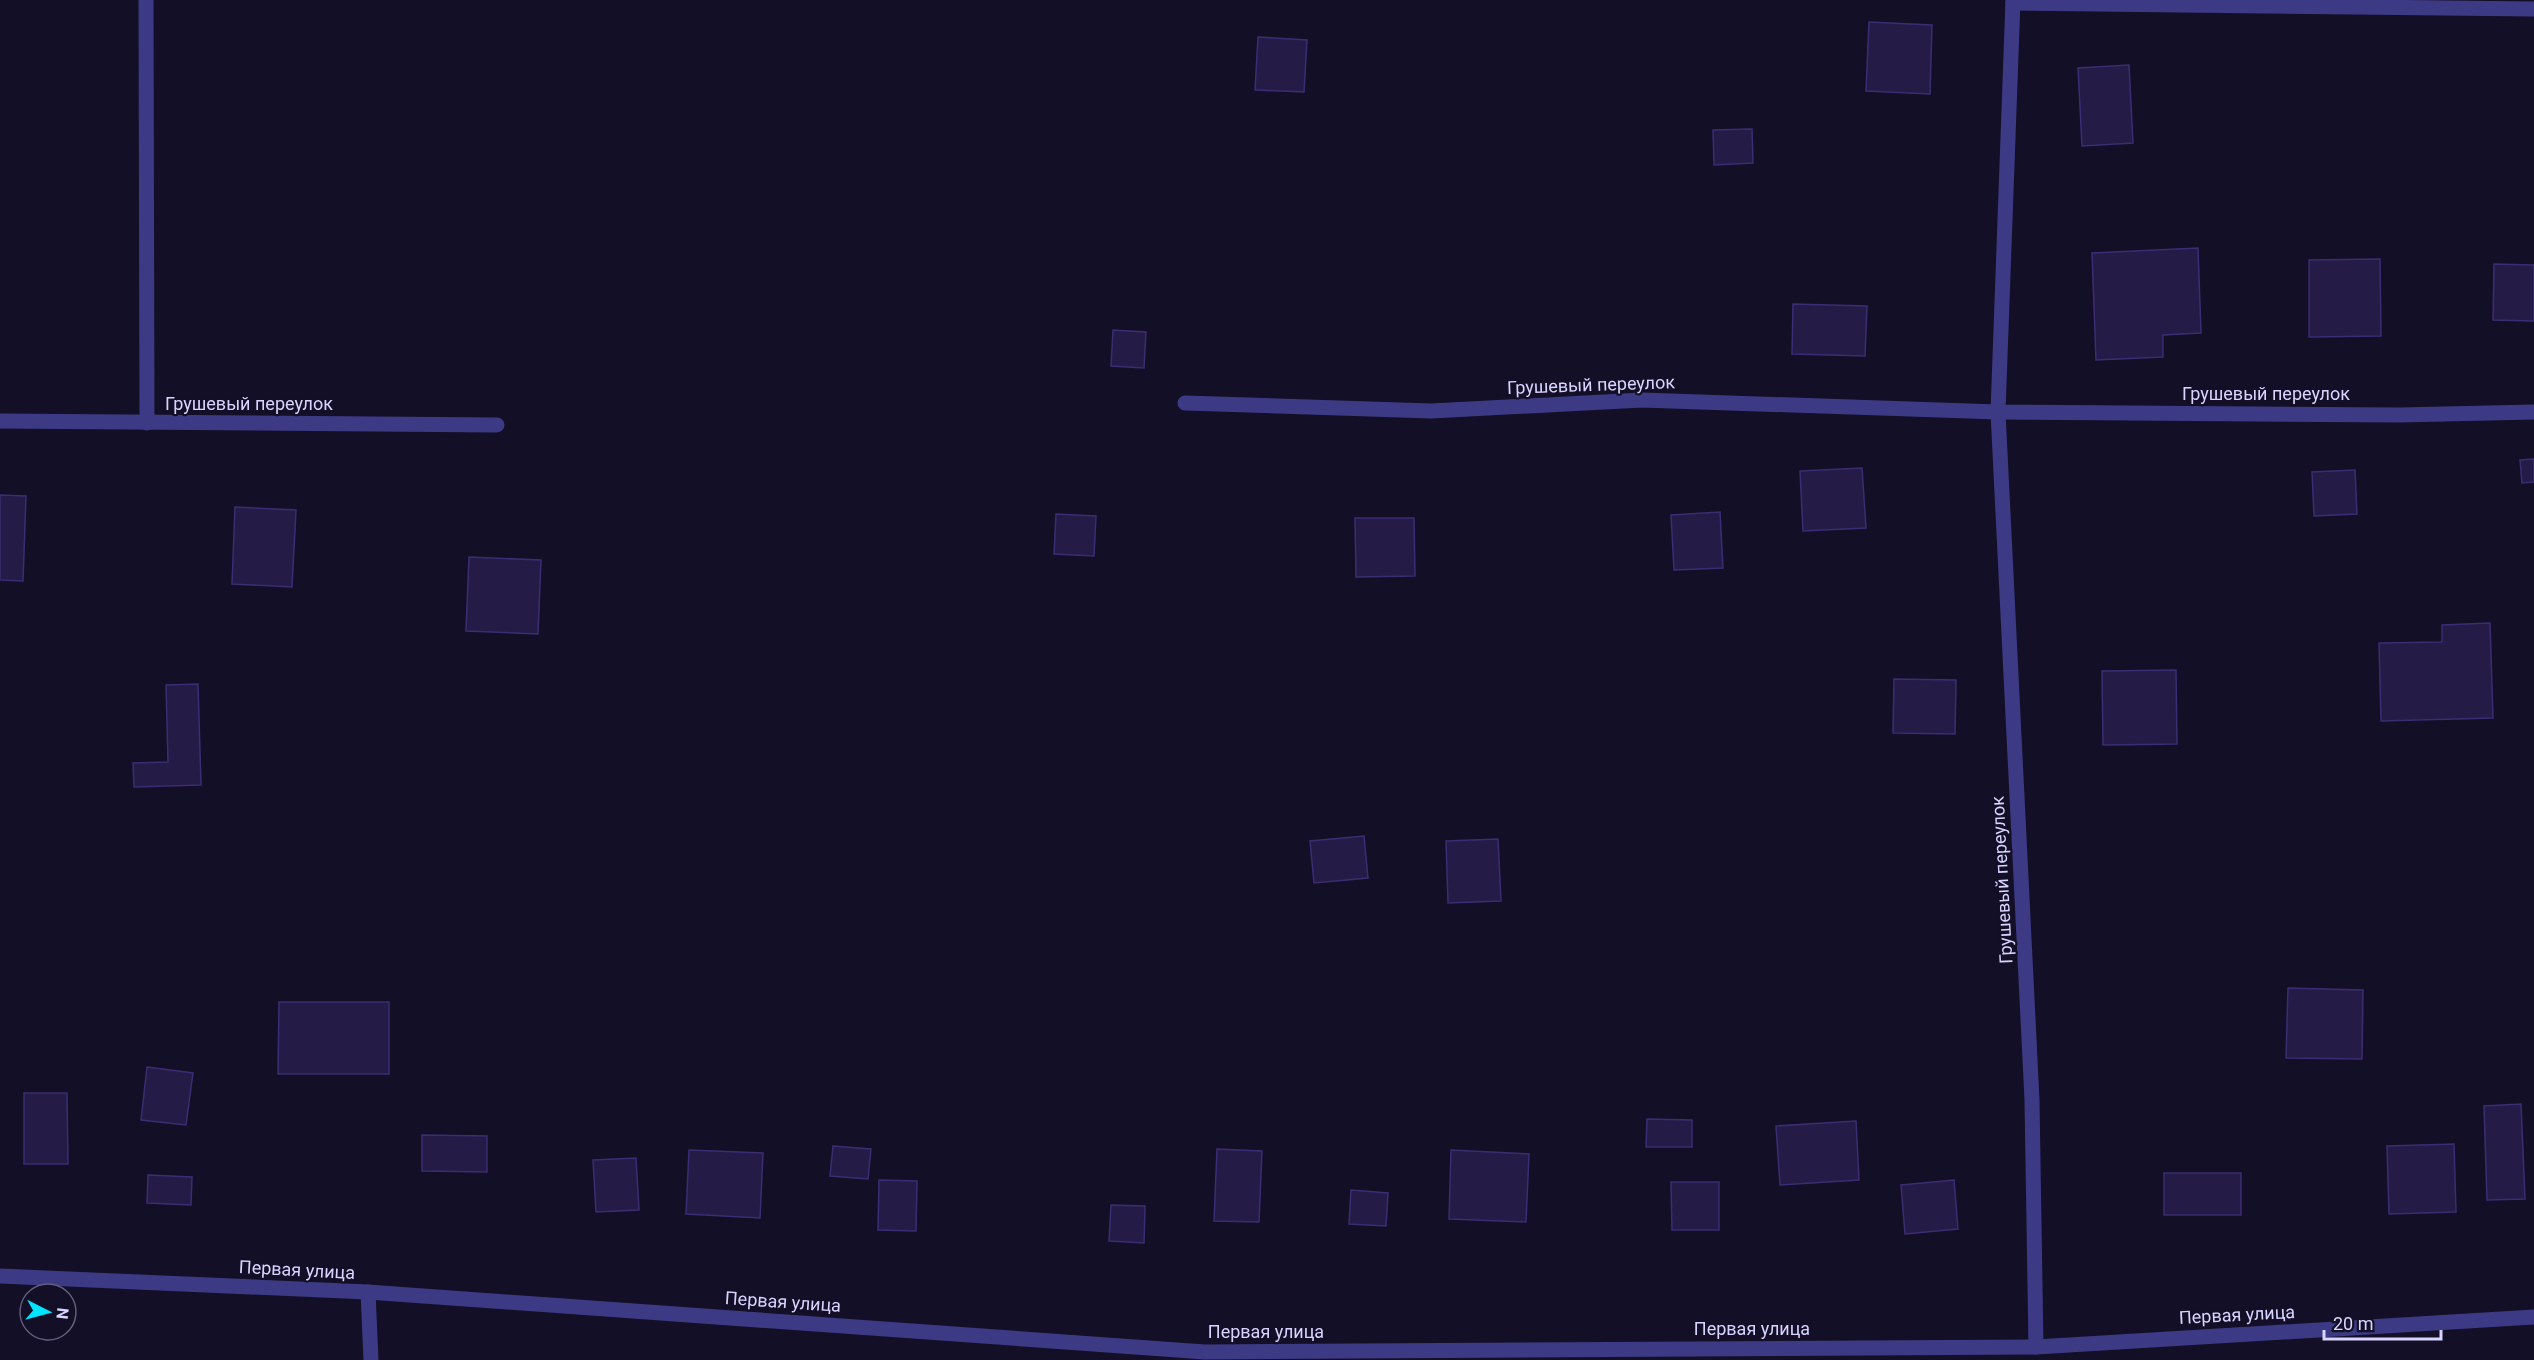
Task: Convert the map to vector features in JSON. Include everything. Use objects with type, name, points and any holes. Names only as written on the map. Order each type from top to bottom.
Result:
[{"type":"street","points":[[146,0],[147,423]]},
{"type":"street","points":[[2013,2],[2534,9]]},
{"type":"street","name":"Грушевый переулок","points":[[2013,2],[1998,412],[2032,1100],[2036,1347]]},
{"type":"street","name":"Грушевый переулок","points":[[1185,403],[1431,411],[1642,400],[1998,412],[2387,414],[2534,412]]},
{"type":"street","name":"Грушевый переулок","points":[[0,421],[497,425]]},
{"type":"street","name":"Первая улица","points":[[0,1276],[368,1292],[1204,1352],[2036,1347],[2534,1317]]},
{"type":"street","points":[[368,1292],[371,1360]]},
{"type":"building","points":[[1869,22],[1932,25],[1930,94],[1866,91]]},
{"type":"building","points":[[1258,37],[1307,40],[1304,92],[1255,90]]},
{"type":"building","points":[[2129,65],[2133,143],[2082,146],[2078,68]]},
{"type":"building","points":[[1752,129],[1753,163],[1714,165],[1713,130]]},
{"type":"building","points":[[2198,248],[2201,333],[2163,335],[2163,357],[2096,360],[2092,253]]},
{"type":"building","points":[[2380,259],[2381,336],[2309,337],[2309,260]]},
{"type":"building","points":[[2494,264],[2534,265],[2534,321],[2493,320]]},
{"type":"building","points":[[1793,304],[1867,306],[1865,356],[1792,354]]},
{"type":"building","points":[[1113,330],[1146,332],[1144,368],[1111,366]]},
{"type":"building","points":[[2534,459],[2534,482],[2522,483],[2520,460]]},
{"type":"building","points":[[1862,468],[1866,528],[1803,531],[1800,471]]},
{"type":"building","points":[[2355,470],[2357,514],[2314,516],[2312,472]]},
{"type":"building","points":[[0,495],[26,496],[23,581],[0,580]]},
{"type":"building","points":[[235,507],[296,510],[292,587],[232,584]]},
{"type":"building","points":[[1720,512],[1723,568],[1674,570],[1671,515]]},
{"type":"building","points":[[1056,514],[1096,516],[1094,556],[1054,554]]},
{"type":"building","points":[[1355,518],[1414,518],[1415,576],[1356,577]]},
{"type":"building","points":[[469,557],[541,560],[538,634],[466,631]]},
{"type":"building","points":[[2490,623],[2493,718],[2381,721],[2379,643],[2442,642],[2442,625]]},
{"type":"building","points":[[2176,670],[2177,744],[2103,745],[2102,671]]},
{"type":"building","points":[[1894,679],[1956,680],[1955,734],[1893,733]]},
{"type":"building","points":[[198,684],[201,785],[134,787],[133,763],[168,762],[166,685]]},
{"type":"building","points":[[1364,836],[1368,878],[1314,883],[1310,841]]},
{"type":"building","points":[[1498,839],[1501,901],[1448,903],[1446,841]]},
{"type":"building","points":[[2288,988],[2363,990],[2362,1059],[2286,1058]]},
{"type":"building","points":[[279,1002],[389,1002],[389,1074],[278,1074]]},
{"type":"building","points":[[147,1067],[193,1073],[186,1125],[141,1120]]},
{"type":"building","points":[[24,1093],[67,1093],[68,1164],[24,1164]]},
{"type":"building","points":[[2521,1104],[2525,1199],[2487,1200],[2484,1106]]},
{"type":"building","points":[[1647,1119],[1692,1120],[1692,1147],[1646,1147]]},
{"type":"building","points":[[1856,1121],[1859,1180],[1780,1185],[1776,1126]]},
{"type":"building","points":[[422,1135],[487,1136],[487,1172],[422,1171]]},
{"type":"building","points":[[2454,1144],[2456,1212],[2389,1214],[2387,1146]]},
{"type":"building","points":[[833,1146],[871,1149],[868,1179],[830,1176]]},
{"type":"building","points":[[1217,1149],[1262,1151],[1259,1222],[1214,1221]]},
{"type":"building","points":[[689,1150],[763,1153],[760,1218],[686,1214]]},
{"type":"building","points":[[1451,1150],[1529,1154],[1526,1222],[1449,1219]]},
{"type":"building","points":[[636,1158],[639,1210],[596,1212],[593,1160]]},
{"type":"building","points":[[2164,1173],[2241,1173],[2241,1215],[2164,1215]]},
{"type":"building","points":[[148,1175],[192,1177],[191,1205],[147,1203]]},
{"type":"building","points":[[879,1180],[917,1181],[916,1231],[878,1230]]},
{"type":"building","points":[[1954,1180],[1958,1229],[1905,1234],[1901,1185]]},
{"type":"building","points":[[1671,1182],[1719,1182],[1719,1230],[1672,1230]]},
{"type":"building","points":[[1351,1190],[1388,1193],[1386,1226],[1349,1224]]},
{"type":"building","points":[[1111,1205],[1145,1206],[1144,1243],[1109,1241]]}]
